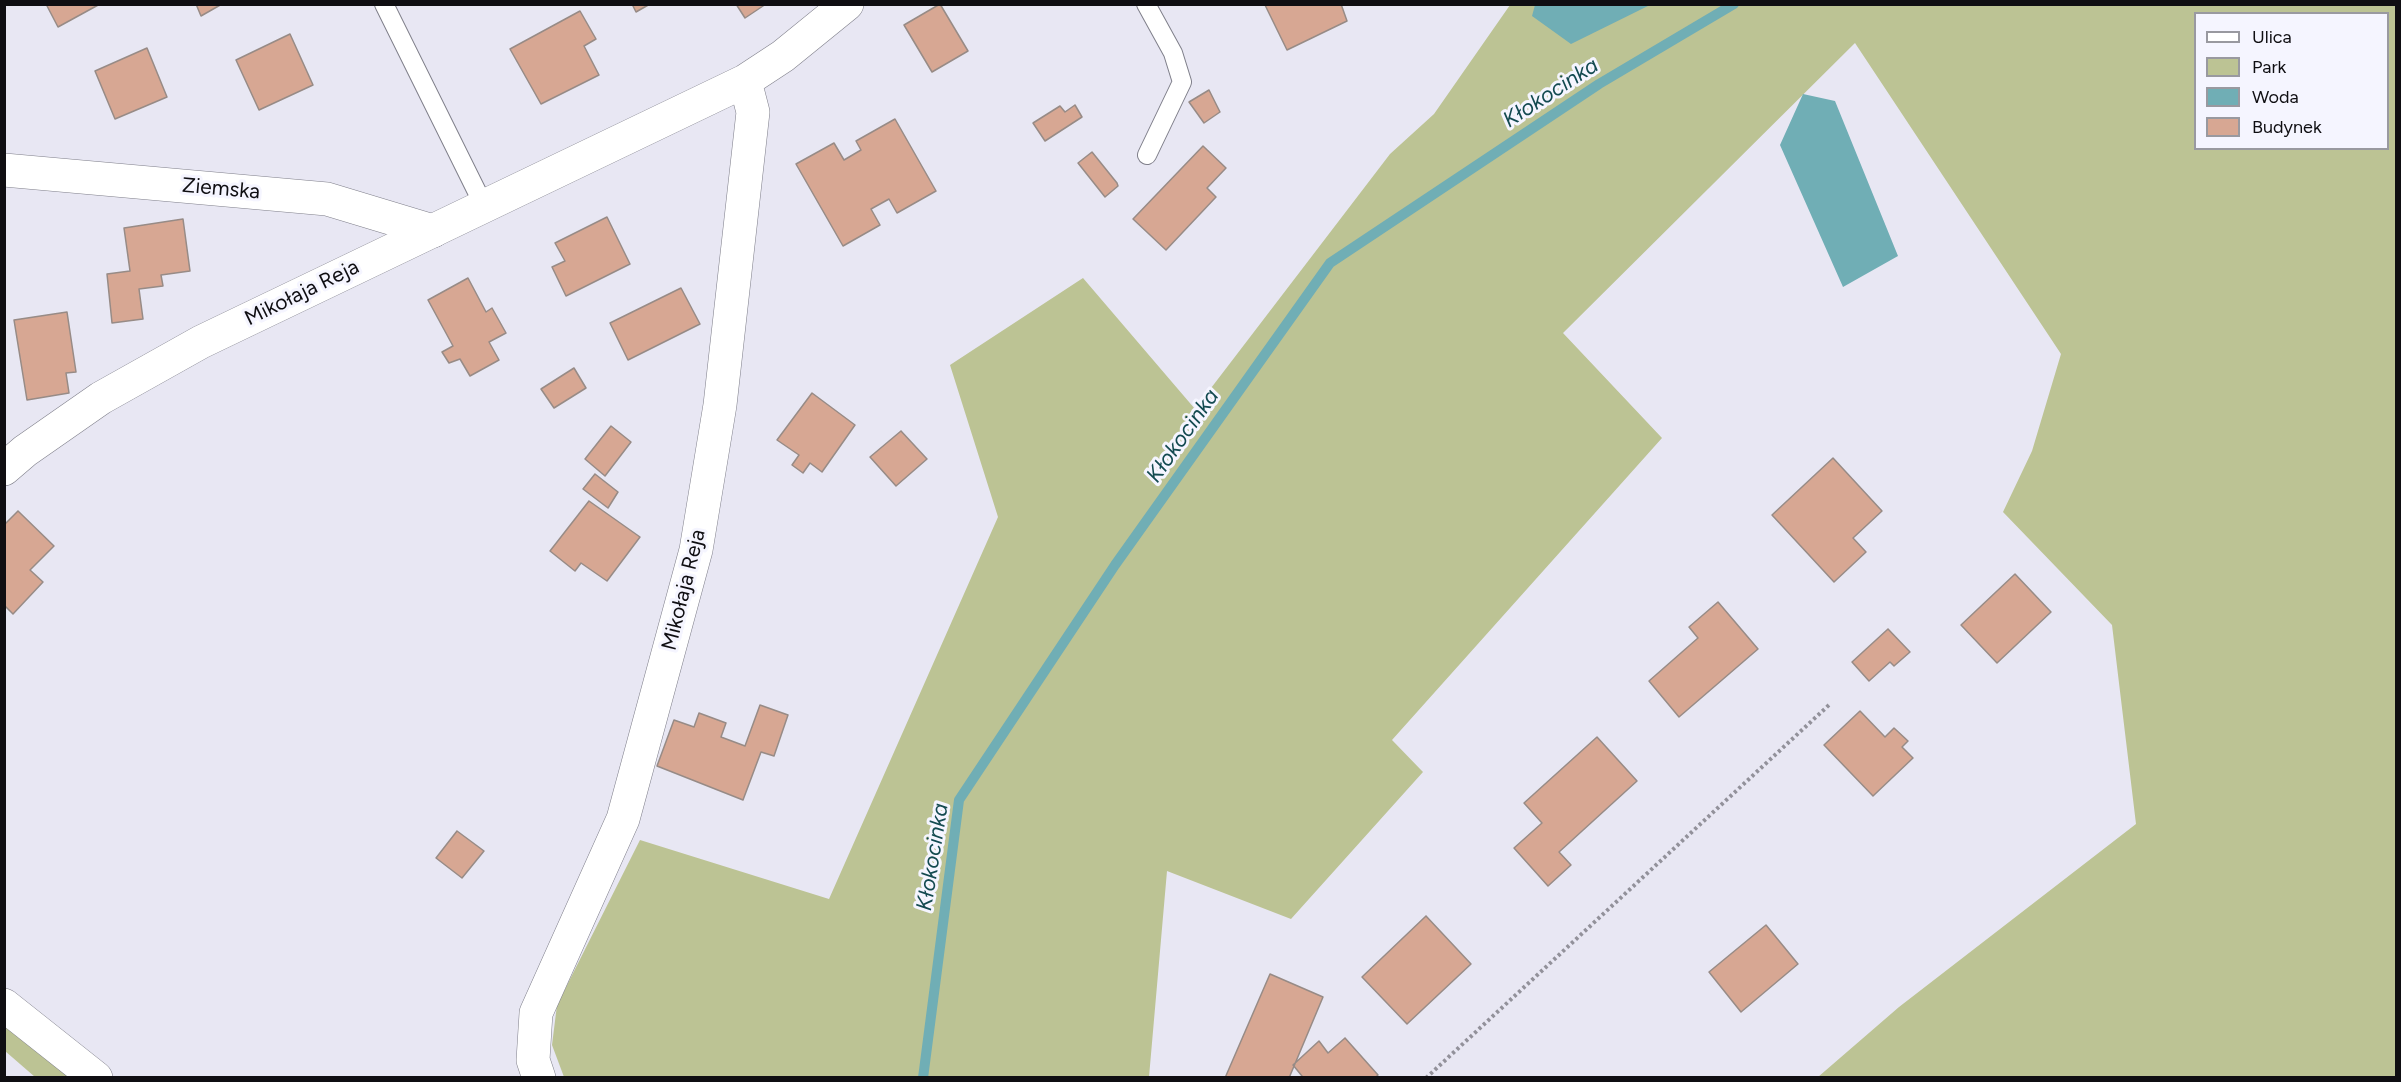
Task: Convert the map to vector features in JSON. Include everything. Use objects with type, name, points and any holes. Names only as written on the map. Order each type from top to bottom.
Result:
[{"type":"street","name":"Mikołaja Reja","points":[[4,469],[25,451],[101,398],[191,348],[745,81],[783,56],[847,4]]},
{"type":"street","name":"Mikołaja Reja","points":[[539,1077],[533,1060],[536,1013],[623,819],[696,550],[720,405],[753,112],[745,81]]},
{"type":"street","name":"Ziemska","points":[[4,170],[327,199],[433,231]]},
{"type":"street","points":[[4,1005],[96,1077]]},
{"type":"lane","points":[[384,4],[484,206]]},
{"type":"lane","points":[[1146,4],[1173,53],[1182,82],[1147,155]]},
{"type":"path","points":[[1426,1077],[1829,705]]},
{"type":"green space","points":[[1510,5],[2396,5],[2396,1077],[1818,1077],[1899,1007],[2136,824],[2112,625],[2003,512],[2032,451],[2061,354],[1855,43],[1563,333],[1662,438],[1392,740],[1423,772],[1291,919],[1167,871],[1149,1077],[564,1077],[552,1045],[557,1005],[640,840],[829,899],[998,517],[950,365],[1083,278],[1195,409],[1390,154],[1434,114]]},
{"type":"green space","points":[[4,1013],[85,1077],[35,1077],[5,1051]]},
{"type":"water","points":[[1535,4],[1650,5],[1571,44],[1532,16]]},
{"type":"water","points":[[1803,94],[1835,101],[1898,256],[1843,287],[1780,145]]},
{"type":"building","points":[[46,4],[100,4],[58,27]]},
{"type":"building","points":[[196,4],[222,4],[201,16]]},
{"type":"building","points":[[632,4],[650,4],[636,12]]},
{"type":"building","points":[[736,4],[766,4],[745,18]]},
{"type":"building","points":[[940,4],[968,51],[932,72],[904,25]]},
{"type":"building","points":[[1341,4],[1347,21],[1287,50],[1265,5]]},
{"type":"building","points":[[580,11],[596,39],[584,46],[599,75],[541,104],[510,49]]},
{"type":"building","points":[[290,34],[313,85],[259,110],[236,60]]},
{"type":"building","points":[[147,48],[167,97],[115,119],[95,71]]},
{"type":"building","points":[[1209,90],[1220,112],[1204,123],[1189,102]]},
{"type":"building","points":[[1075,105],[1082,117],[1045,141],[1033,123],[1060,106],[1065,112]]},
{"type":"building","points":[[895,119],[936,191],[897,213],[889,199],[871,209],[880,225],[843,246],[796,164],[834,143],[844,160],[861,150],[856,141]]},
{"type":"building","points":[[1203,146],[1226,168],[1207,188],[1216,197],[1166,250],[1133,219]]},
{"type":"building","points":[[1092,152],[1118,186],[1105,197],[1078,163]]},
{"type":"building","points":[[607,217],[630,264],[566,296],[552,267],[565,261],[555,243]]},
{"type":"building","points":[[183,219],[190,271],[161,275],[163,286],[139,289],[143,319],[112,323],[107,274],[130,271],[124,228]]},
{"type":"building","points":[[468,278],[486,312],[492,308],[506,333],[489,342],[499,360],[470,376],[460,359],[449,363],[442,352],[453,346],[428,300]]},
{"type":"building","points":[[681,288],[700,324],[628,360],[610,323]]},
{"type":"building","points":[[67,312],[76,372],[66,373],[69,393],[27,400],[14,320]]},
{"type":"building","points":[[574,368],[586,388],[554,408],[541,389]]},
{"type":"building","points":[[812,393],[855,425],[822,472],[810,463],[803,473],[792,465],[799,455],[777,440]]},
{"type":"building","points":[[611,426],[631,442],[605,476],[585,459]]},
{"type":"building","points":[[901,431],[927,459],[896,486],[870,457]]},
{"type":"building","points":[[1833,458],[1882,511],[1853,538],[1866,552],[1834,582],[1772,515]]},
{"type":"building","points":[[595,474],[618,492],[608,508],[583,489]]},
{"type":"building","points":[[589,501],[640,537],[607,581],[581,563],[575,571],[550,551]]},
{"type":"building","points":[[18,511],[54,546],[30,570],[43,582],[13,614],[4,605],[4,525]]},
{"type":"building","points":[[2015,574],[2051,612],[1997,663],[1961,625]]},
{"type":"building","points":[[1718,602],[1758,649],[1679,717],[1649,681],[1698,638],[1689,627]]},
{"type":"building","points":[[1888,629],[1910,652],[1894,666],[1890,662],[1869,681],[1852,662]]},
{"type":"building","points":[[760,705],[788,715],[774,756],[761,752],[743,800],[657,766],[674,720],[694,727],[699,713],[726,723],[721,737],[745,746]]},
{"type":"building","points":[[1860,711],[1885,737],[1894,728],[1908,741],[1902,747],[1913,758],[1873,796],[1824,745]]},
{"type":"building","points":[[1597,737],[1637,781],[1559,852],[1571,865],[1548,886],[1514,848],[1542,823],[1524,803]]},
{"type":"building","points":[[457,831],[484,851],[462,878],[436,858]]},
{"type":"building","points":[[1426,916],[1471,964],[1407,1024],[1362,977]]},
{"type":"building","points":[[1766,925],[1798,964],[1741,1012],[1709,972]]},
{"type":"building","points":[[1270,974],[1323,997],[1289,1078],[1225,1078]]},
{"type":"building","points":[[1345,1038],[1378,1075],[1375,1078],[1301,1078],[1302,1076],[1293,1065],[1319,1041],[1328,1053]]},
{"type":"waterway","name":"Kłokocinka","points":[[923,1078],[959,800],[1115,565],[1330,263],[1599,84],[1734,4]]}]
